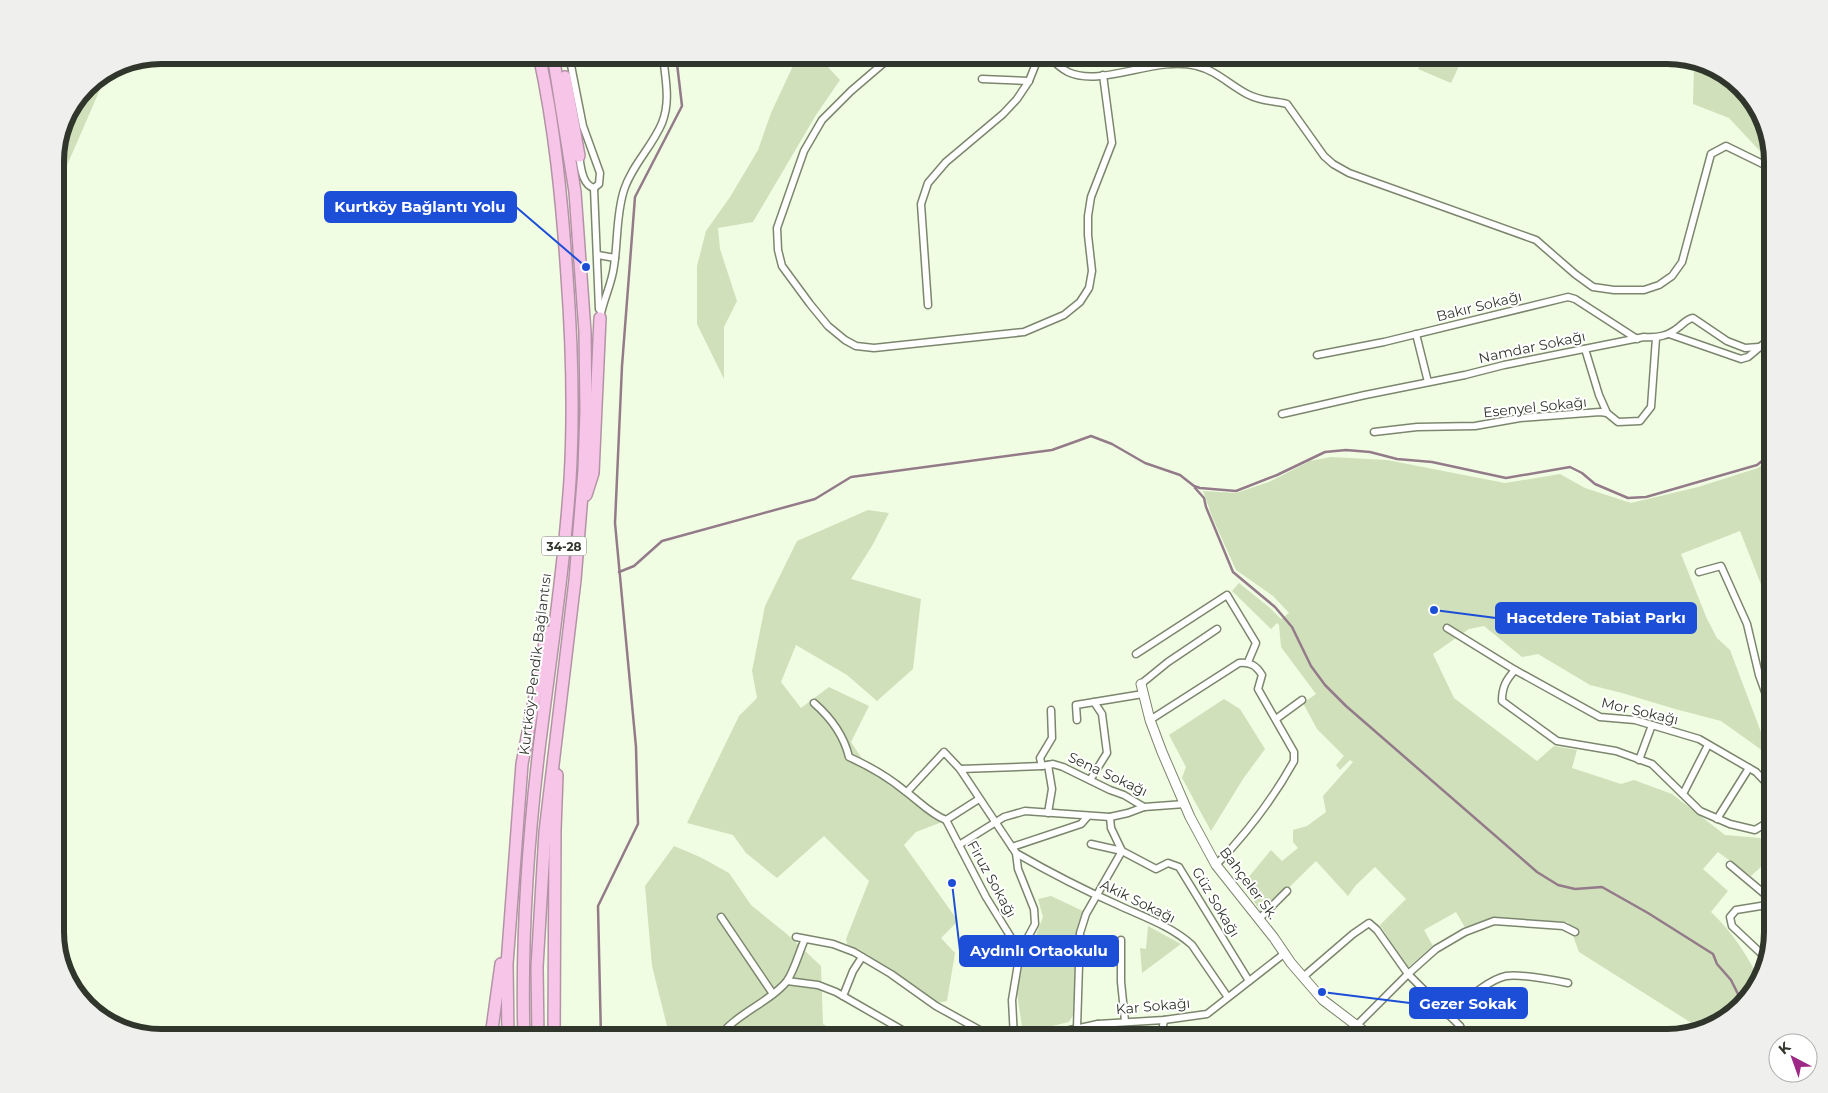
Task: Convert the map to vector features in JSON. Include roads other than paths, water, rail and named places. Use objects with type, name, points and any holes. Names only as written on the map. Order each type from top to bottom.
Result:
[{"type":"highway","name":"Kurtköy-Pendik Bağlantısı","points":[[524,1029],[524,920],[532,823],[561,575],[570,478],[571,340],[564,234],[557,166],[540,64]]},
{"type":"highway","name":"34-28","points":[[538,1029],[537,967],[545,832],[574,589],[581,511],[586,411],[585,332],[575,192],[554,64]]},
{"type":"highway","points":[[563,64],[579,156]]},
{"type":"highway","points":[[581,511],[593,473],[600,318]]},
{"type":"highway","points":[[508,1029],[506,964],[522,764],[538,674],[561,575]]},
{"type":"highway","points":[[554,1029],[555,830],[558,793],[556,732]]},
{"type":"highway","points":[[492,1029],[511,898]]},
{"type":"street","points":[[571,64],[583,126],[600,172],[599,184],[594,188]]},
{"type":"street","points":[[600,318],[615,258],[620,208],[624,189],[662,124],[667,100],[664,64]]},
{"type":"street","points":[[882,64],[850,91],[822,120],[804,151],[777,228],[778,250],[782,266],[810,304],[828,326],[845,340],[856,346],[874,348],[1024,332],[1064,315],[1080,302],[1089,288],[1092,271],[1088,235],[1091,197],[1112,143],[1103,75]]},
{"type":"street","points":[[928,305],[921,204],[928,184],[946,162],[1003,114],[1017,99],[1029,80],[1036,64]]},
{"type":"street","points":[[1056,64],[1068,72],[1083,76],[1103,75],[1160,64]]},
{"type":"street","points":[[1187,64],[1198,66],[1246,94],[1263,101],[1275,100],[1287,104],[1324,156],[1333,164],[1349,173],[1536,240],[1574,274],[1593,287],[1614,290],[1644,290],[1659,285],[1672,276],[1682,262],[1711,154],[1726,146],[1764,165]]},
{"type":"street","points":[[982,78],[1029,80]]},
{"type":"street","points":[[579,156],[585,182],[588,186],[594,188]]},
{"type":"street","points":[[594,188],[600,318]]},
{"type":"street","points":[[598,255],[615,258]]},
{"type":"street","name":"Bakır Sokağı","points":[[1317,355],[1416,334],[1568,297],[1582,303],[1599,316],[1637,339]]},
{"type":"street","name":"Namdar Sokağı","points":[[1282,414],[1465,375],[1504,364],[1637,339],[1656,338],[1669,334],[1688,319],[1693,318],[1727,341],[1745,348],[1759,347]]},
{"type":"street","points":[[1416,334],[1428,382]]},
{"type":"street","points":[[1669,334],[1741,359],[1748,357],[1764,343]]},
{"type":"street","name":"Esenyel Sokağı","points":[[1374,432],[1417,427],[1475,426],[1520,418],[1607,413],[1618,422],[1640,421],[1651,406],[1656,338]]},
{"type":"street","points":[[1585,349],[1599,395],[1607,413]]},
{"type":"street","points":[[1699,572],[1721,566],[1747,624],[1764,690]]},
{"type":"street","points":[[1136,654],[1227,595],[1256,643],[1248,662]]},
{"type":"street","name":"Mor Sokağı","points":[[1447,628],[1515,670],[1600,717],[1635,720],[1699,738],[1756,772],[1764,780]]},
{"type":"street","points":[[1141,684],[1168,662],[1217,629]]},
{"type":"street","points":[[1150,720],[1239,663],[1248,662],[1258,668],[1262,675],[1258,689],[1294,752],[1294,762],[1254,822],[1216,865]]},
{"type":"street","points":[[1515,670],[1507,679],[1502,690],[1502,701],[1557,741],[1616,751],[1652,764],[1700,811],[1730,824],[1755,830],[1764,824]]},
{"type":"street","name":"Bahçeler Sk.","points":[[1141,684],[1150,720],[1162,752],[1185,804],[1216,865],[1291,963],[1323,1000],[1360,1029]]},
{"type":"street","points":[[1077,720],[1076,705],[1143,694]]},
{"type":"street","points":[[1276,719],[1302,700]]},
{"type":"street","points":[[814,702],[829,716],[846,746],[849,757],[871,767],[923,804],[933,815],[946,820],[979,799]]},
{"type":"street","points":[[1090,780],[1107,753],[1102,714],[1094,702]]},
{"type":"street","points":[[1048,812],[1052,789],[1045,765],[1040,758],[1052,738],[1051,710]]},
{"type":"street","points":[[1639,760],[1652,725]]},
{"type":"street","points":[[1683,794],[1708,745]]},
{"type":"street","points":[[907,792],[944,752],[960,769],[1014,850],[1018,869],[1034,909],[1035,924],[1020,952],[1012,1000],[1014,1029]]},
{"type":"street","name":"Sena Sokağı","points":[[960,769],[1053,764],[1124,795],[1144,807],[1185,804]]},
{"type":"street","points":[[1718,818],[1749,768]]},
{"type":"street","points":[[960,845],[1004,817],[1025,811],[1110,817],[1144,807]]},
{"type":"street","points":[[1014,850],[1081,824],[1088,816]]},
{"type":"street","points":[[1077,1028],[1080,933],[1086,914],[1122,851],[1111,828],[1110,817]]},
{"type":"street","name":"Firuz Sokağı","points":[[946,820],[986,897],[1020,952]]},
{"type":"street","name":"Güz Sokağı","points":[[1091,844],[1122,851],[1156,869],[1168,863],[1179,867],[1249,981]]},
{"type":"street","name":"Akik Sokağı","points":[[1014,850],[1045,869],[1096,895],[1158,922],[1185,938],[1228,996]]},
{"type":"street","points":[[1730,865],[1764,894]]},
{"type":"street","points":[[1258,919],[1287,891]]},
{"type":"street","points":[[1762,954],[1732,926],[1730,917],[1736,910],[1764,904]]},
{"type":"street","points":[[721,917],[773,994]]},
{"type":"street","points":[[1356,1026],[1436,949],[1465,932],[1494,921],[1563,926],[1575,932]]},
{"type":"street","points":[[1303,977],[1353,934],[1369,923],[1377,930],[1408,974],[1462,1029]]},
{"type":"street","points":[[796,937],[833,944],[862,957],[936,1006],[978,1029]]},
{"type":"street","points":[[726,1029],[729,1025],[773,994],[787,981],[805,939]]},
{"type":"street","points":[[1121,940],[1121,982],[1125,1021]]},
{"type":"street","name":"Kar Sokağı","points":[[1073,1029],[1098,1024],[1164,1020],[1207,1014],[1285,953]]},
{"type":"street","points":[[843,996],[853,971],[862,957]]},
{"type":"street","points":[[1448,1015],[1490,983],[1506,976],[1568,983]]},
{"type":"street","points":[[787,981],[818,985],[843,996],[900,1029]]},
{"type":"street","points":[[1162,1029],[1164,1020]]},
{"type":"street","points":[[1098,1024],[1098,1029]]},
{"type":"waterway","points":[[601,1029],[598,906],[638,824],[636,747],[615,523],[622,366],[635,197],[682,106],[677,64]]},
{"type":"waterway","points":[[619,572],[634,566],[662,541],[815,499],[851,477],[1052,450],[1091,436],[1112,444],[1145,463],[1180,475],[1194,486],[1236,491],[1277,475],[1325,452],[1346,450],[1370,452],[1397,459],[1432,462],[1506,478],[1570,467],[1582,473],[1595,484],[1628,498],[1646,497],[1757,465],[1764,459]]},
{"type":"waterway","points":[[1195,488],[1204,498],[1233,572],[1275,607],[1292,627],[1311,666],[1325,685],[1346,706],[1537,872],[1558,885],[1575,889],[1602,887],[1648,913],[1713,954],[1717,964],[1731,980],[1739,997]]},
{"type":"place","name":"Kurtköy Bağlantı Yolu","points":[[586,267]]},
{"type":"place","name":"Hacetdere Tabiat Parkı","points":[[1434,610]]},
{"type":"place","name":"Aydınlı Ortaokulu","points":[[952,883]]},
{"type":"place","name":"Gezer Sokak","points":[[1322,992]]}]
